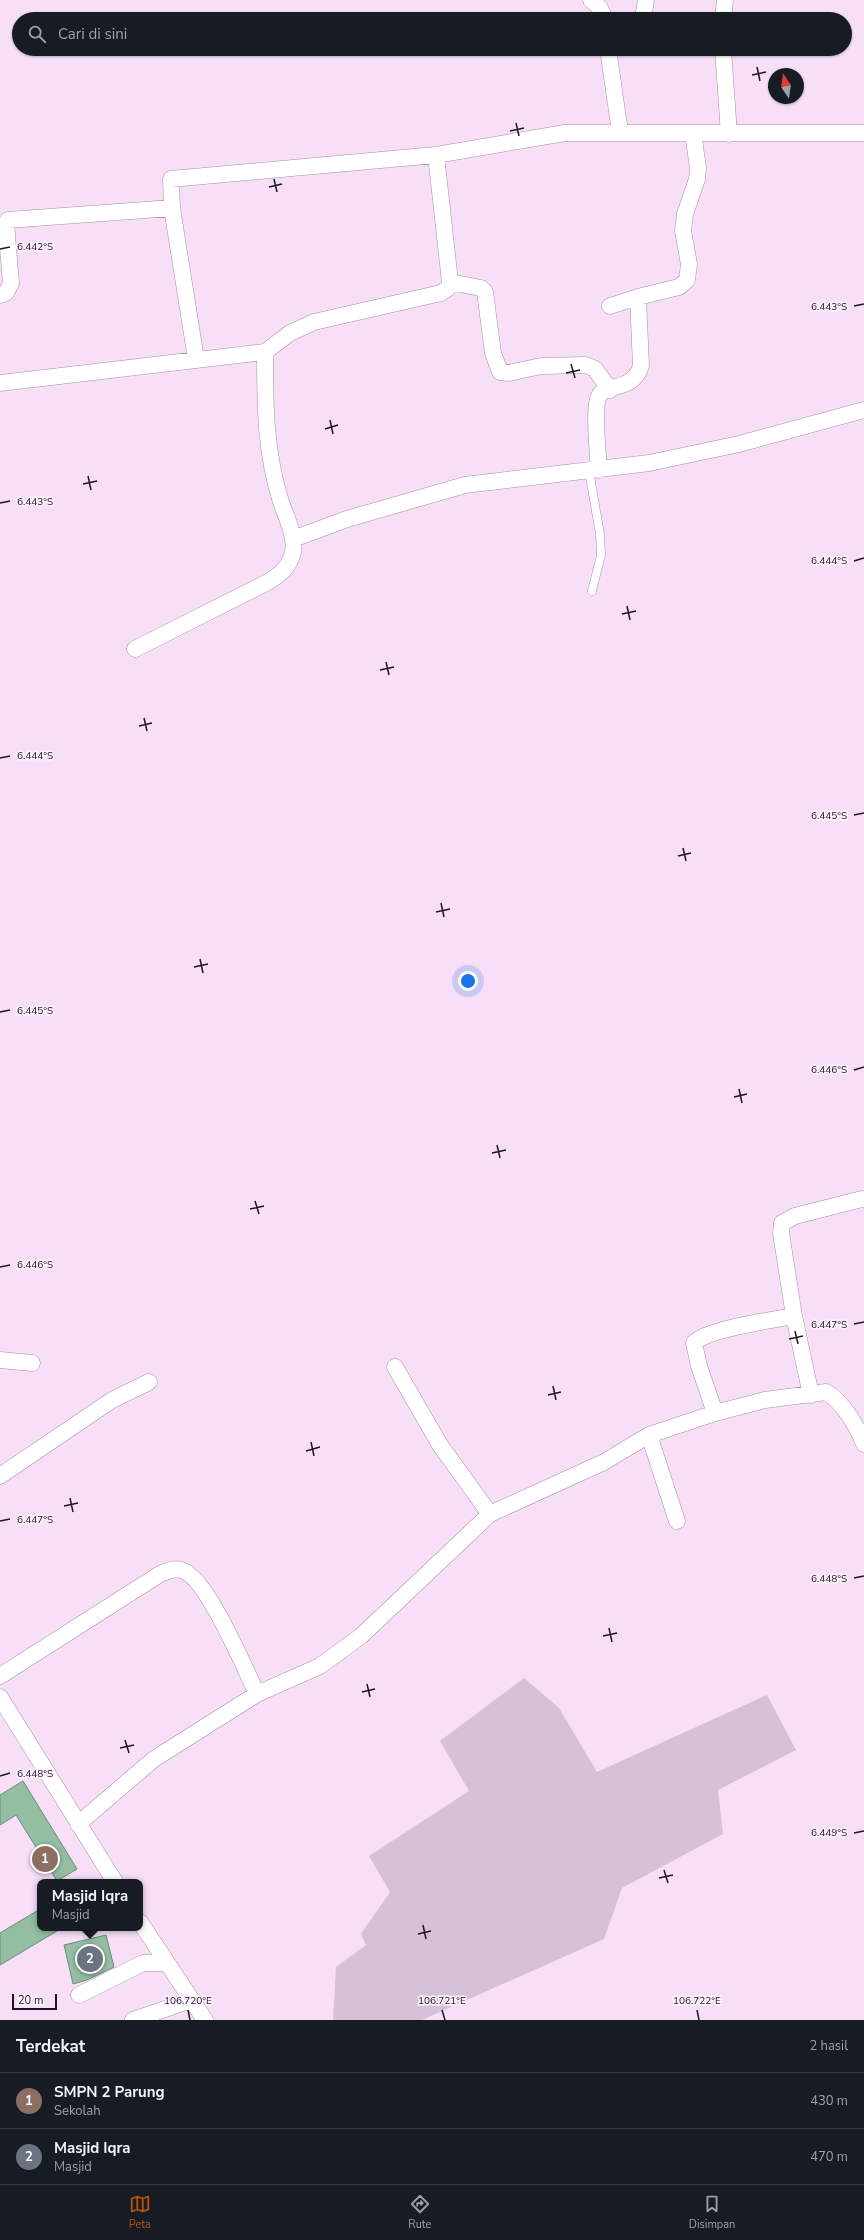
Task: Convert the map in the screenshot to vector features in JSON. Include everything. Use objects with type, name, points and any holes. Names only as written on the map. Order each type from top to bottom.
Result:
[{"type":"street","points":[[591,0],[600,8],[602,12]]},
{"type":"street","points":[[644,12],[646,0]]},
{"type":"street","points":[[723,12],[724,0]]},
{"type":"street","points":[[609,56],[620,132]]},
{"type":"street","points":[[723,56],[729,134]]},
{"type":"street","points":[[196,359],[172,208],[171,179],[436,155],[566,134],[620,132],[694,134],[864,133]]},
{"type":"street","points":[[610,306],[638,297],[679,287],[687,280],[689,264],[683,231],[685,214],[697,179],[698,168],[694,134]]},
{"type":"street","points":[[0,383],[265,352],[290,333],[314,322],[441,293],[448,288],[450,282],[436,155]]},
{"type":"street","points":[[0,295],[6,293],[10,283],[6,224],[8,220],[172,208]]},
{"type":"street","points":[[450,282],[481,288],[485,292],[493,353],[500,372],[509,373],[541,366],[586,365],[595,369],[610,390]]},
{"type":"street","points":[[594,470],[597,402],[600,393],[620,387],[634,379],[641,366],[638,297]]},
{"type":"street","points":[[135,649],[279,576],[286,570],[293,552],[293,539],[272,476],[265,418],[265,352]]},
{"type":"street","points":[[293,539],[348,519],[465,486],[649,463],[738,444],[864,410]]},
{"type":"street","points":[[811,1395],[794,1316],[781,1233],[782,1223],[795,1216],[862,1199]]},
{"type":"street","points":[[715,1413],[699,1366],[694,1343],[697,1340],[715,1332],[794,1316]]},
{"type":"street","points":[[0,1360],[32,1363]]},
{"type":"street","points":[[395,1367],[440,1445],[490,1514]]},
{"type":"street","points":[[0,1476],[112,1400],[149,1382]]},
{"type":"street","points":[[78,1824],[154,1759],[257,1694],[320,1666],[361,1636],[490,1514],[604,1462],[649,1436],[715,1413],[765,1400],[826,1392],[835,1397],[859,1433],[864,1444]]},
{"type":"street","points":[[649,1436],[677,1521]]},
{"type":"street","points":[[0,1676],[160,1574],[169,1570],[181,1570],[192,1575],[209,1597],[257,1694]]},
{"type":"street","points":[[2,1702],[113,1879]]},
{"type":"street","points":[[143,1927],[166,1963],[206,2020]]},
{"type":"street","points":[[79,1995],[143,1963],[166,1963]]},
{"type":"street","points":[[133,2020],[191,2000]]},
{"type":"lane","points":[[592,591],[601,555],[594,470]]},
{"type":"shaded area","points":[[524,1678],[559,1708],[597,1772],[767,1695],[796,1750],[718,1790],[723,1834],[622,1888],[604,1939],[422,2020],[333,2020],[336,1967],[366,1945],[361,1934],[390,1892],[369,1856],[469,1791],[440,1741]]},
{"type":"building","points":[[23,1781],[77,1869],[60,1879],[56,1879],[16,1815],[0,1825],[0,1795]]},
{"type":"building","points":[[37,1911],[37,1931],[57,1931],[0,1965],[0,1933]]},
{"type":"building","points":[[106,1935],[114,1967],[87,1980],[73,1984],[64,1945]]},
{"type":"place","name":"SMPN 2 Parung","points":[[45,1859]]},
{"type":"place","name":"Masjid Iqra","points":[[90,1959]]}]
